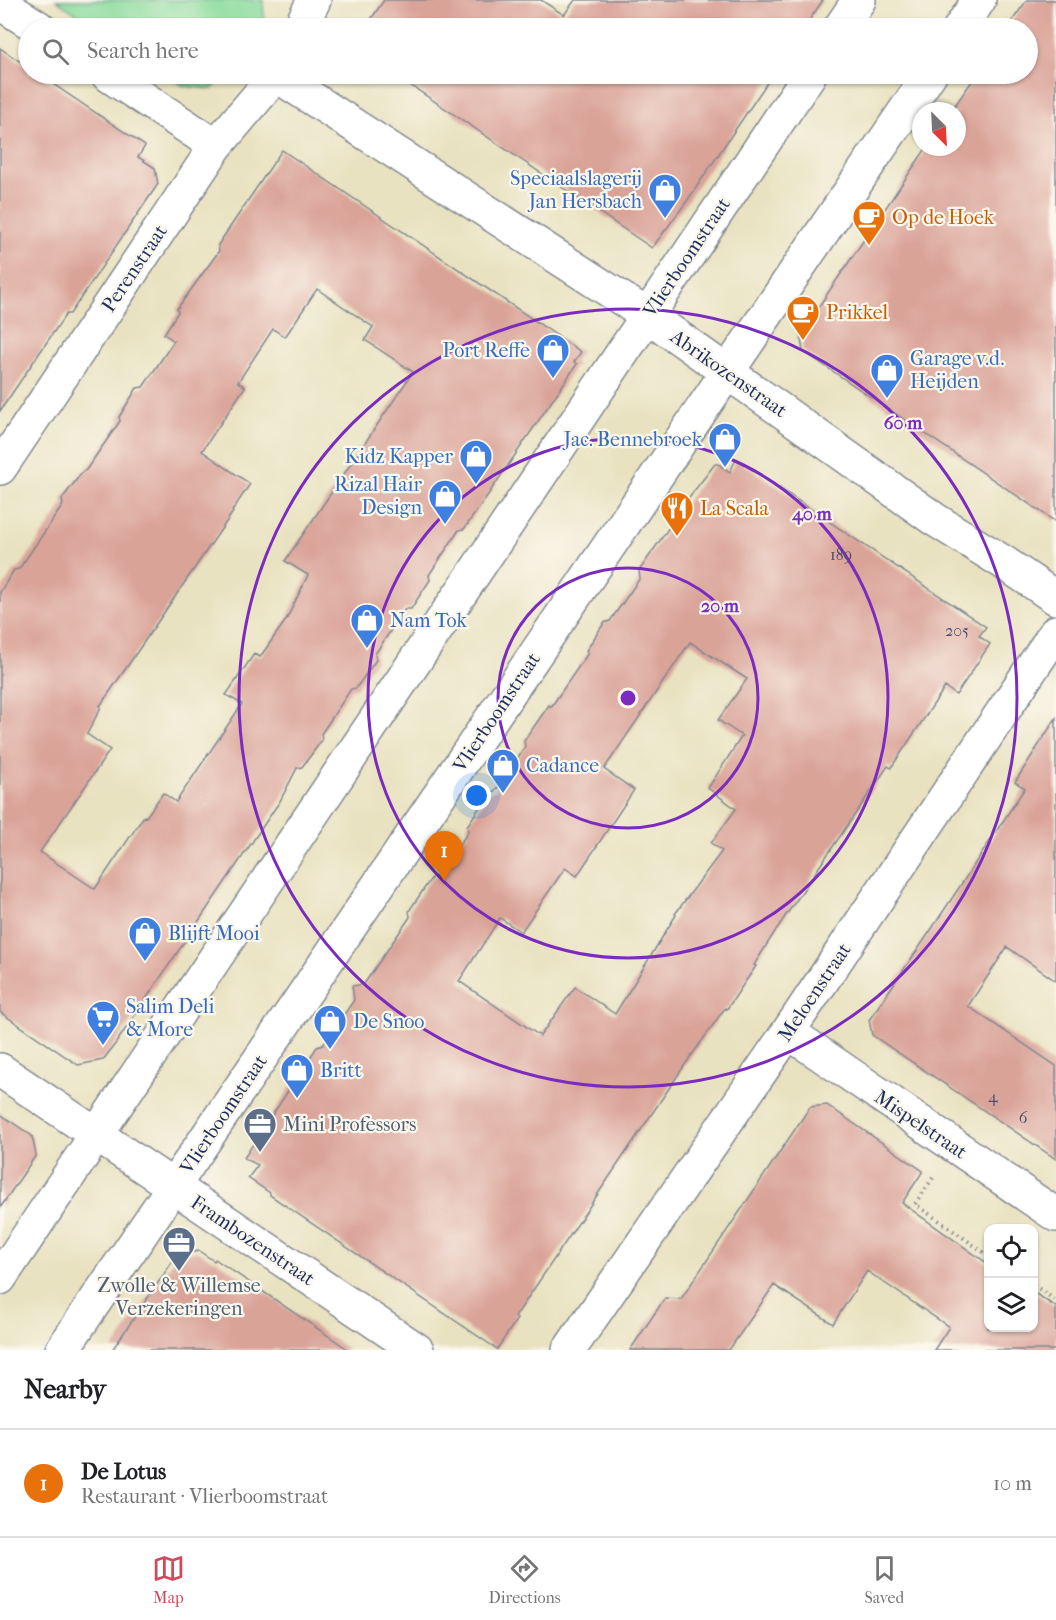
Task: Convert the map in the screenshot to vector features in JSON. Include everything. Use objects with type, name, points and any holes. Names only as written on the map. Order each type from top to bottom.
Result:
[{"type":"street","points":[[305,18],[314,0]]},
{"type":"street","points":[[847,18],[859,0]]},
{"type":"street","points":[[967,18],[979,0]]},
{"type":"street","points":[[0,3],[23,18]]},
{"type":"street","points":[[122,84],[216,146]]},
{"type":"street","name":"Perenstraat","points":[[0,468],[216,146],[269,84]]},
{"type":"street","name":"Abrikozenstraat","points":[[292,84],[647,315],[934,519],[1056,598]]},
{"type":"street","name":"Vlierboomstraat","points":[[0,1278],[803,84]]},
{"type":"street","name":"Vlierboomstraat","points":[[62,1350],[923,84]]},
{"type":"street","name":"Meloenstraat","points":[[569,1350],[788,1032],[1056,632]]},
{"type":"street","name":"Mispelstraat","points":[[788,1032],[1056,1215]]},
{"type":"street","name":"Frambozenstraat","points":[[0,1070],[417,1350]]},
{"type":"path","points":[[934,1177],[915,1204],[984,1252]]},
{"type":"path","points":[[1038,1288],[1056,1301]]},
{"type":"green space","points":[[56,0],[263,0],[264,18],[83,18]]},
{"type":"green space","points":[[181,84],[216,84],[212,89]]},
{"type":"building","points":[[384,0],[541,0],[564,15],[575,0],[823,0],[811,18],[372,18]]},
{"type":"building","points":[[1027,0],[1056,0],[1056,522],[803,351],[800,334],[921,156],[966,156],[966,102],[957,102],[970,84],[1038,84],[1038,18],[1014,18]]},
{"type":"building","points":[[0,48],[18,60],[18,84],[53,84],[145,146],[138,157],[155,168],[158,184],[70,314],[66,314],[0,411]]},
{"type":"building","points":[[409,84],[766,84],[687,201],[652,248]]},
{"type":"building","points":[[282,150],[581,352],[574,362],[577,364],[464,529],[459,530],[429,575],[430,580],[411,609],[405,609],[375,654],[376,660],[356,688],[351,689],[321,734],[322,740],[302,767],[297,768],[280,801],[116,1043],[103,1060],[78,1065],[0,1012],[0,592],[14,570],[19,569],[63,505],[62,499],[86,470],[120,421],[119,417],[137,388],[143,387],[174,341],[164,334],[178,312],[177,309],[219,251],[218,245]],"holes":[[[317,289],[373,327],[365,340],[413,372],[285,561],[308,575],[286,620],[260,657],[254,654],[226,695],[242,704],[176,802],[163,793],[146,817],[144,816],[95,889],[40,852],[110,750],[87,734],[100,706],[250,484],[202,451],[245,387],[238,382],[273,329],[285,337]]]},
{"type":"building","points":[[736,459],[986,627],[979,636],[990,644],[956,695],[945,687],[891,768],[888,766],[776,930],[754,965],[756,966],[727,1009],[725,1008],[682,1069],[515,1317],[517,1319],[497,1349],[270,1195],[248,1178],[258,1165],[244,1158],[317,1047],[323,1045],[354,1000],[352,986],[364,984],[410,917],[409,911],[432,877],[438,876],[468,832],[467,826],[490,792],[495,791],[525,747],[524,741],[549,705],[551,707],[588,653],[586,651],[604,623],[610,621],[640,578],[639,571],[694,491],[715,464],[730,472]],"holes":[[[690,642],[747,679],[718,720],[742,736],[708,788],[736,809],[711,843],[722,851],[675,914],[615,1014],[575,987],[540,1036],[459,981],[500,918],[521,932],[565,868],[577,876],[634,790],[604,769]]]},
{"type":"building","points":[[1056,718],[1056,981],[1007,947],[968,1006],[1056,1066],[1056,1159],[872,1035],[869,1020],[1025,788],[1015,782]]},
{"type":"building","points":[[827,1105],[923,1171],[902,1203],[984,1261],[984,1332],[1038,1332],[1038,1295],[1056,1307],[1056,1350],[934,1350],[949,1327],[867,1271],[833,1324],[774,1285],[729,1350],[630,1350],[665,1298],[681,1299],[810,1107]]},
{"type":"building","points":[[0,1114],[32,1136],[36,1155],[0,1208]]},
{"type":"building","points":[[199,1251],[214,1261],[215,1259],[349,1350],[112,1350],[177,1255]]},
{"type":"place","name":"Speciaalslagerij Jan Hersbach","points":[[665,219]]},
{"type":"place","name":"Op de Hoek","points":[[869,246]]},
{"type":"place","name":"Prikkel","points":[[803,341]]},
{"type":"place","name":"Port Reffe","points":[[553,379]]},
{"type":"place","name":"Garage v.d. Heijden","points":[[887,399]]},
{"type":"place","name":"Jac. Bennebroek","points":[[725,468]]},
{"type":"place","name":"Kidz Kapper","points":[[476,485]]},
{"type":"place","name":"Rizal Hair Design","points":[[445,525]]},
{"type":"place","name":"La Scala","points":[[677,537]]},
{"type":"place","name":"Nam Tok","points":[[367,649]]},
{"type":"place","name":"Cadance","points":[[503,794]]},
{"type":"place","name":"De Lotus","points":[[444,881]]},
{"type":"place","name":"Blijft Mooi","points":[[145,962]]},
{"type":"place","name":"Salim Deli & More","points":[[103,1046]]},
{"type":"place","name":"De Snoo","points":[[330,1050]]},
{"type":"place","name":"Britt","points":[[297,1099]]},
{"type":"place","name":"Mini Professors","points":[[260,1153]]},
{"type":"place","name":"Zwolle & Willemse Verzekeringen","points":[[179,1272]]}]
